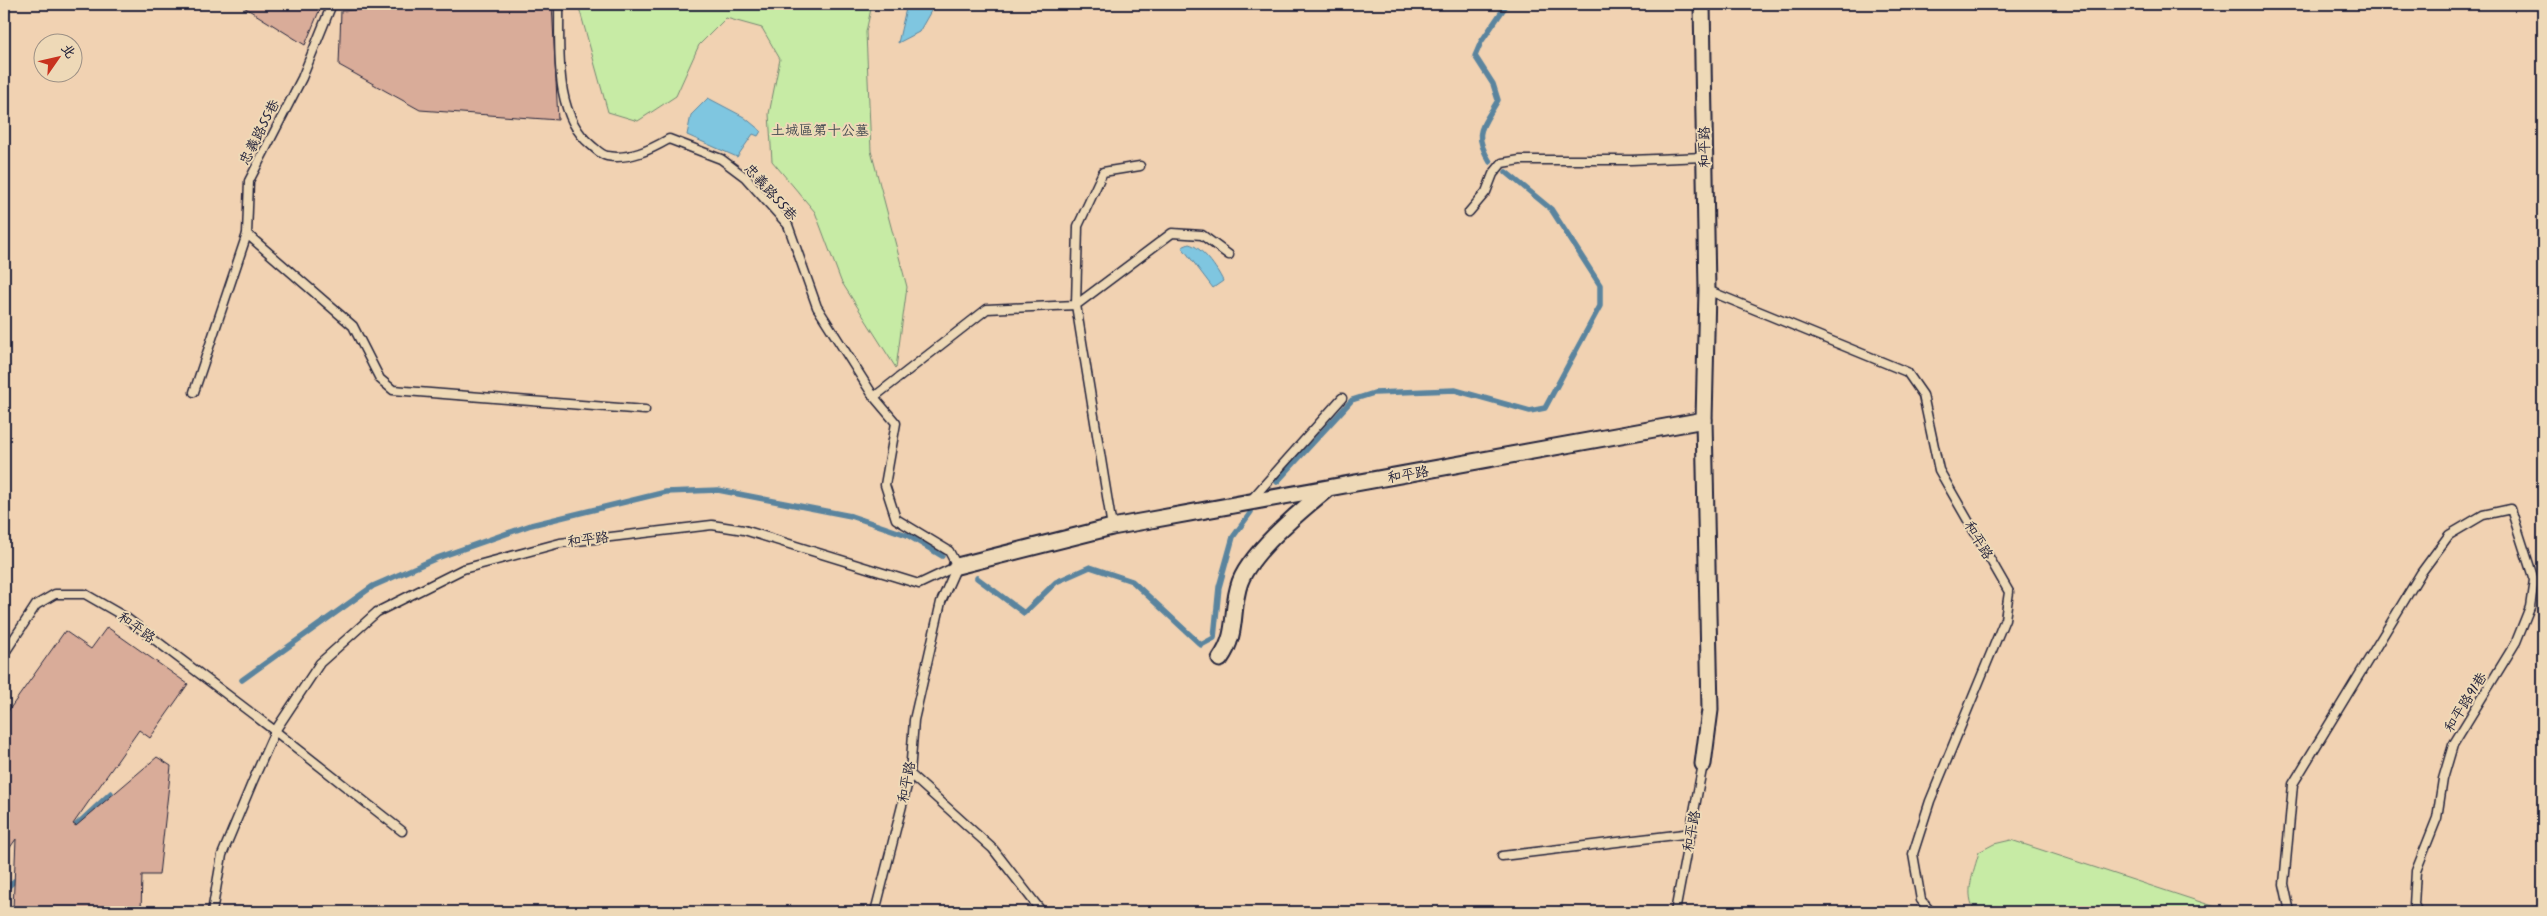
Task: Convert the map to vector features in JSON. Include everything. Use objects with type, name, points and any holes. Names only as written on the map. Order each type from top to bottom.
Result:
[{"type":"street","name":"和平路","points":[[1702,4],[1707,290],[1704,420],[1710,710],[1703,764]]},
{"type":"street","name":"和平路","points":[[958,566],[1112,527],[1251,500],[1327,489],[1704,420]]},
{"type":"street","points":[[1220,659],[1230,645],[1240,582],[1255,559],[1306,506],[1327,489]]},
{"type":"lane","name":"忠義路55巷","points":[[194,392],[247,234],[249,180],[302,78],[332,4]]},
{"type":"lane","name":"忠義路55巷","points":[[559,4],[563,97],[580,136],[605,156],[625,156],[646,152],[668,140],[679,142],[721,159],[746,178],[788,225],[818,307],[874,397],[896,423],[885,485],[896,518],[949,551],[958,566]]},
{"type":"lane","points":[[1469,212],[1486,192],[1493,174],[1502,163],[1520,160],[1631,160],[1704,157]]},
{"type":"lane","points":[[1112,527],[1076,305],[1078,226],[1103,172],[1140,166]]},
{"type":"lane","points":[[874,397],[987,309],[1076,305],[1172,233],[1202,235],[1229,255]]},
{"type":"lane","points":[[247,234],[353,326],[380,379],[393,390],[645,410]]},
{"type":"lane","name":"和平路","points":[[1707,290],[1907,372],[1924,395],[1939,470],[2009,592],[2005,619],[1930,801],[1913,854],[1921,900],[1931,912]]},
{"type":"lane","points":[[1251,500],[1342,398]]},
{"type":"lane","name":"和平路91巷","points":[[2290,912],[2284,884],[2293,784],[2421,573],[2449,535],[2483,515],[2511,509],[2534,580],[2530,607],[2516,642],[2453,744],[2443,779],[2437,818],[2416,871],[2414,905],[2418,912]]},
{"type":"lane","name":"和平路","points":[[212,912],[222,855],[275,731],[320,663],[377,612],[463,569],[560,543],[712,525],[744,530],[919,584],[958,566]]},
{"type":"lane","name":"和平路","points":[[875,912],[910,774],[914,720],[941,602],[958,566]]},
{"type":"lane","name":"和平路","points":[[4,654],[36,605],[54,594],[85,594],[126,617],[275,731]]},
{"type":"lane","points":[[275,731],[402,831]]},
{"type":"lane","name":"和平路","points":[[1675,912],[1692,833],[1703,764]]},
{"type":"lane","points":[[910,774],[993,849],[1042,912]]},
{"type":"lane","points":[[1502,856],[1692,833]]},
{"type":"green space","name":"土城區第十公墓","points":[[578,4],[872,4],[866,32],[871,151],[907,287],[896,368],[841,281],[815,212],[772,161],[769,114],[780,59],[762,28],[726,18],[699,45],[676,96],[638,121],[608,112]]},
{"type":"green space","points":[[2011,840],[2231,912],[1976,912],[1970,898],[1970,890],[1972,875],[1979,852],[1994,844]]},
{"type":"water","points":[[907,4],[935,4],[919,32],[898,43]]},
{"type":"water","points":[[708,98],[744,117],[761,131],[758,136],[753,134],[737,157],[687,135],[691,115]]},
{"type":"water","points":[[1189,244],[1199,249],[1209,259],[1223,281],[1213,288],[1182,247]]},
{"type":"building","points":[[239,4],[322,4],[305,45]]},
{"type":"building","points":[[447,4],[552,4],[558,120],[420,110],[339,65],[341,11]]},
{"type":"building","points":[[107,627],[188,684],[150,738],[139,730],[73,824],[76,826],[157,757],[171,766],[159,875],[142,875],[141,912],[13,909],[16,839],[4,856],[4,717],[65,631],[91,649]]},
{"type":"waterway","points":[[1490,162],[1481,144],[1480,137],[1481,130],[1498,100],[1493,84],[1475,56],[1481,42],[1507,4]]},
{"type":"waterway","points":[[1277,482],[1352,400],[1374,393],[1455,390],[1530,411],[1545,408],[1600,306],[1600,285],[1551,209],[1506,172]]},
{"type":"waterway","points":[[242,680],[373,586],[437,558],[531,525],[666,492],[718,490],[851,516],[907,535],[942,556]]},
{"type":"waterway","points":[[977,578],[1024,613],[1056,582],[1090,567],[1132,581],[1201,645],[1214,638],[1219,587],[1233,537],[1251,512]]},
{"type":"waterway","points":[[71,830],[111,793]]},
{"type":"waterway","points":[[4,890],[19,877]]}]
